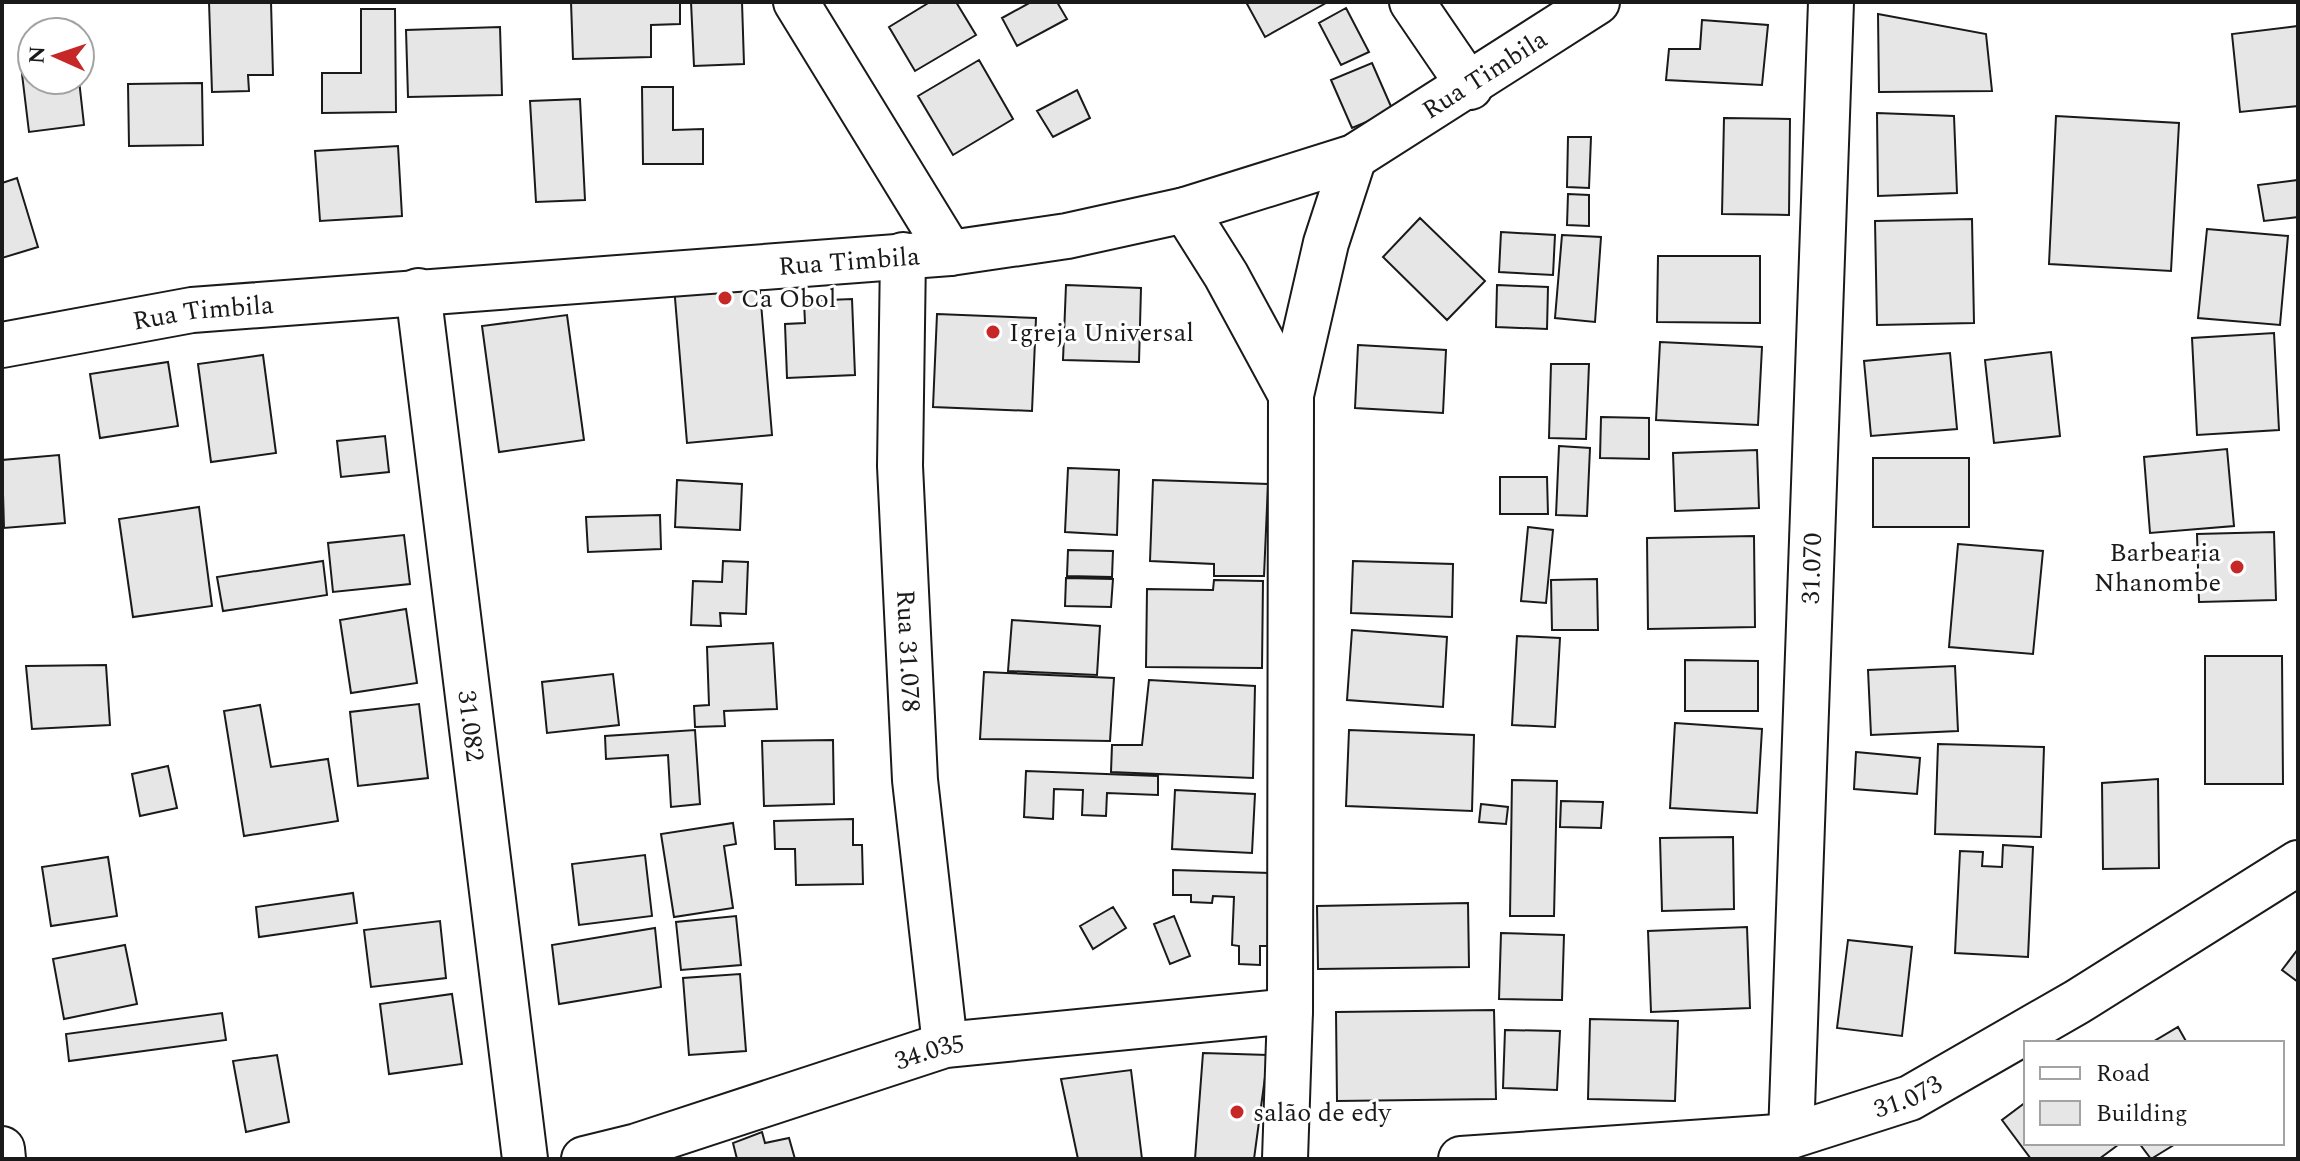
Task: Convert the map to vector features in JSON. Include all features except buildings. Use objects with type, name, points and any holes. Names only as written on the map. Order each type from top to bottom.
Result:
[{"type":"street","points":[[796,2],[950,253]]},
{"type":"street","points":[[1412,2],[1470,87]]},
{"type":"street","name":"Rua Timbila","points":[[2,345],[192,310],[950,253],[1067,236],[1185,210],[1354,157],[1470,87],[1597,2]]},
{"type":"street","name":"31.070","points":[[1791,1136],[1831,2]]},
{"type":"street","points":[[1285,1159],[1290,1011],[1291,395],[1326,243],[1354,157]]},
{"type":"street","points":[[1185,210],[1233,288],[1291,395]]},
{"type":"street","name":"Rua 31.078","points":[[903,255],[900,466],[915,780],[945,1045]]},
{"type":"street","name":"31.082","points":[[418,291],[525,1159]]},
{"type":"street","name":"31.073","points":[[1461,1159],[1791,1136],[1910,1098],[2077,1002],[2298,863]]},
{"type":"street","name":"34.035","points":[[584,1159],[637,1146],[945,1045],[1290,1011]]},
{"type":"street","points":[[2,1149],[3,1159]]},
{"type":"place","name":"Ca Obol","points":[[725,298]]},
{"type":"place","name":"Igreja Universal","points":[[993,332]]},
{"type":"place","name":"Barbearia Nhanombe","points":[[2237,567]]},
{"type":"place","name":"salão de edy","points":[[1237,1112]]}]
